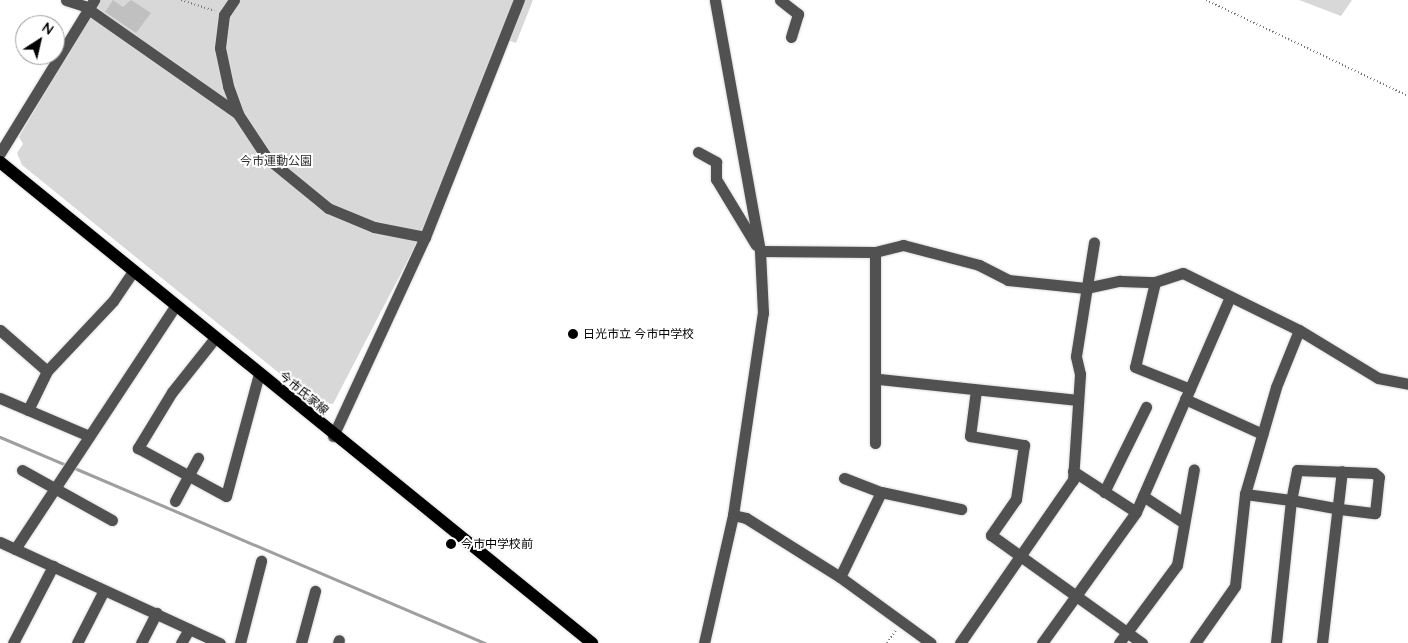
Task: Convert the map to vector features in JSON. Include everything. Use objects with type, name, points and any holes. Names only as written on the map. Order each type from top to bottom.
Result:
[{"type":"main road","name":"今市氏家線","points":[[0,162],[134,270],[333,436],[592,643]]},
{"type":"street","points":[[66,0],[91,5],[238,114]]},
{"type":"street","points":[[234,0],[224,15],[220,48],[238,114],[268,158],[310,197],[374,227],[425,238]]},
{"type":"street","points":[[333,436],[425,238],[519,0]]},
{"type":"street","points":[[704,643],[734,515],[763,331],[760,250],[715,0]]},
{"type":"street","points":[[780,0],[798,14],[791,37]]},
{"type":"street","points":[[0,153],[91,5]]},
{"type":"street","points":[[698,152],[716,162],[722,191],[760,250]]},
{"type":"street","points":[[960,643],[1017,557],[1072,480],[1078,400],[1076,356],[1094,242]]},
{"type":"street","points":[[760,250],[875,252],[911,246],[979,265],[1008,280],[1086,288],[1120,281],[1155,282],[1183,274],[1299,330],[1378,378],[1408,384]]},
{"type":"street","points":[[875,252],[878,379],[875,443]]},
{"type":"street","points":[[28,410],[47,371],[113,301],[134,270]]},
{"type":"street","points":[[1155,282],[1135,367],[1262,434]]},
{"type":"street","points":[[1042,643],[1136,512],[1230,298]]},
{"type":"street","points":[[15,549],[176,305]]},
{"type":"street","points":[[0,330],[47,371]]},
{"type":"street","points":[[1195,643],[1236,586],[1245,494],[1262,434],[1299,330]]},
{"type":"street","points":[[215,338],[172,392],[138,448],[187,478],[226,496],[259,374]]},
{"type":"street","points":[[878,379],[1078,400]]},
{"type":"street","points":[[976,390],[970,436],[1024,446],[1016,499],[991,535],[1017,557],[1142,643]]},
{"type":"street","points":[[0,398],[88,436]]},
{"type":"street","points":[[1104,492],[1146,407]]},
{"type":"street","points":[[175,501],[198,458]]},
{"type":"street","points":[[1119,643],[1177,565],[1194,469]]},
{"type":"street","points":[[22,470],[112,520]]},
{"type":"street","points":[[1245,494],[1291,500],[1340,509],[1374,513],[1379,477],[1342,472],[1297,470],[1291,500],[1276,643]]},
{"type":"street","points":[[1073,472],[1136,512]]},
{"type":"street","points":[[1322,643],[1340,509],[1342,472]]},
{"type":"street","points":[[844,478],[880,492],[961,509]]},
{"type":"street","points":[[840,577],[880,492]]},
{"type":"street","points":[[1143,496],[1184,523]]},
{"type":"street","points":[[734,515],[746,518],[840,577],[931,643]]},
{"type":"street","points":[[0,542],[220,643]]},
{"type":"street","points":[[240,643],[261,561]]},
{"type":"street","points":[[13,643],[53,566]]},
{"type":"street","points":[[77,643],[104,590]]},
{"type":"street","points":[[301,643],[314,591]]},
{"type":"street","points":[[142,643],[156,613]]},
{"type":"street","points":[[181,643],[189,629]]},
{"type":"path","points":[[181,0],[224,15]]},
{"type":"path","points":[[1206,0],[1408,96]]},
{"type":"path","points":[[887,643],[901,621]]},
{"type":"green space","name":"今市運動公園","points":[[99,0],[533,0],[516,43],[508,40],[412,252],[333,404],[315,402],[22,165],[17,153],[23,144],[19,137],[61,65],[65,65],[65,58]]},
{"type":"green space","points":[[1299,0],[1352,0],[1341,16]]},
{"type":"building","points":[[113,0],[123,7],[131,0],[151,13],[136,33],[105,12]]},
{"type":"waterway","points":[[0,437],[66,465]]},
{"type":"waterway","points":[[72,467],[485,643]]},
{"type":"place","name":"日光市立 今市中学校","points":[[573,334]]},
{"type":"place","name":"今市中学校前","points":[[451,544]]}]
